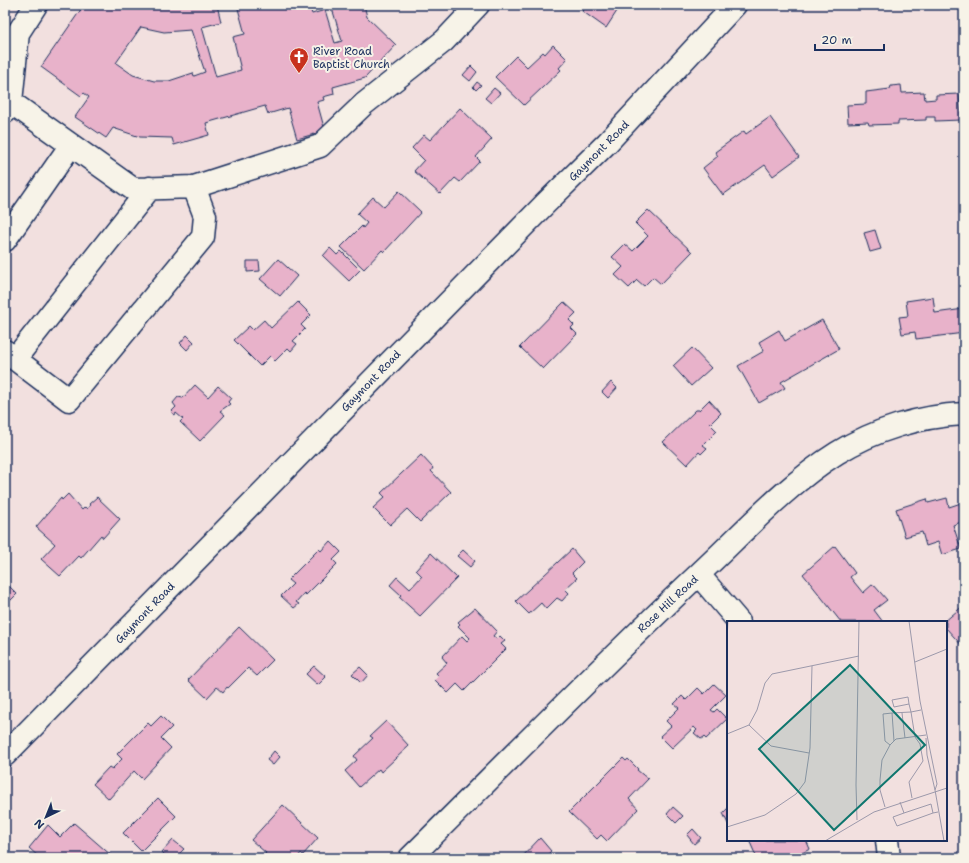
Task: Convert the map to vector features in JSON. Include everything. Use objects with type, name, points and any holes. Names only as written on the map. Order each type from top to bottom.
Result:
[{"type":"street","points":[[36,5],[18,33],[7,104],[134,188],[194,186],[320,146],[364,104],[444,41],[478,5]]},
{"type":"street","name":"Gaymont Road","points":[[5,755],[546,203],[608,143],[735,5]]},
{"type":"street","points":[[5,240],[71,145]]},
{"type":"street","points":[[150,188],[10,355],[69,400],[203,237],[205,216],[194,186]]},
{"type":"street","name":"Rose Hill Road","points":[[410,858],[670,600],[795,484],[836,454],[856,442],[886,429],[931,417],[964,414]]},
{"type":"street","points":[[699,574],[738,621]]},
{"type":"street","points":[[887,841],[889,858]]},
{"type":"building","name":"River Road Baptist Church","points":[[84,5],[217,5],[221,22],[202,27],[216,77],[241,70],[233,37],[245,34],[237,5],[309,5],[312,14],[325,10],[335,43],[342,41],[331,5],[364,5],[367,17],[396,45],[365,78],[333,87],[334,94],[323,97],[324,100],[317,102],[325,131],[297,139],[288,108],[268,114],[265,106],[206,123],[209,135],[174,145],[172,138],[140,137],[113,128],[106,138],[75,117],[89,97],[84,93],[81,96],[41,67]],"holes":[[[141,27],[164,32],[191,30],[205,72],[194,76],[193,73],[169,81],[154,81],[133,75],[116,63]]]},
{"type":"building","points":[[582,5],[627,5],[624,10],[619,8],[606,28],[582,11],[584,9],[580,7]]},
{"type":"building","points":[[553,45],[567,59],[559,68],[561,70],[524,105],[495,77],[516,56],[527,67],[543,52],[545,54]]},
{"type":"building","points":[[471,66],[477,72],[470,81],[463,75]]},
{"type":"building","points":[[477,82],[481,85],[476,90],[473,87]]},
{"type":"building","points":[[901,85],[902,93],[924,92],[925,100],[936,99],[936,95],[959,94],[961,120],[935,121],[935,117],[926,117],[926,120],[898,121],[898,124],[869,125],[868,122],[848,123],[847,105],[866,104],[866,92],[890,89],[891,86]]},
{"type":"building","points":[[494,88],[500,93],[491,103],[485,98]]},
{"type":"building","points":[[460,108],[492,139],[476,157],[480,161],[460,182],[455,178],[440,194],[414,171],[424,160],[412,148],[424,135],[430,140]]},
{"type":"building","points":[[770,117],[799,157],[773,176],[765,165],[723,195],[703,168],[718,156],[715,152],[744,131],[746,134]]},
{"type":"building","points":[[399,191],[421,212],[384,252],[382,250],[364,269],[341,247],[367,223],[357,214],[373,197],[384,207]]},
{"type":"building","points":[[648,210],[692,252],[661,284],[653,277],[644,286],[637,280],[629,288],[615,275],[623,267],[612,257],[625,244],[633,251],[648,236],[635,223]]},
{"type":"building","points":[[875,230],[881,249],[870,252],[864,233]]},
{"type":"building","points":[[330,248],[337,255],[341,251],[360,270],[349,281],[323,256]]},
{"type":"building","points":[[278,259],[297,276],[280,296],[260,279]]},
{"type":"building","points":[[247,261],[259,261],[260,271],[247,272]]},
{"type":"building","points":[[933,297],[935,313],[964,309],[964,333],[916,339],[915,332],[902,334],[899,317],[908,316],[906,301]]},
{"type":"building","points":[[298,302],[311,315],[301,325],[305,329],[293,341],[297,344],[291,351],[288,348],[275,361],[270,356],[260,366],[234,340],[249,326],[253,330],[264,320],[271,328]]},
{"type":"building","points":[[564,302],[576,313],[569,320],[574,325],[571,328],[577,334],[543,369],[520,347]]},
{"type":"building","points":[[822,320],[839,349],[781,382],[785,388],[759,403],[738,366],[764,351],[759,342],[779,330],[785,341]]},
{"type":"building","points":[[187,335],[194,342],[187,350],[180,343]]},
{"type":"building","points":[[692,348],[711,368],[691,386],[673,366]]},
{"type":"building","points":[[611,382],[617,388],[608,398],[602,392]]},
{"type":"building","points":[[195,385],[208,397],[218,386],[231,398],[228,402],[230,404],[220,411],[225,415],[200,441],[180,422],[183,419],[176,413],[175,415],[171,412],[176,407],[173,403],[178,397],[183,398]]},
{"type":"building","points":[[709,400],[721,413],[710,424],[717,431],[703,445],[707,448],[701,454],[699,452],[687,465],[663,442],[696,410],[699,410]]},
{"type":"building","points":[[421,455],[433,468],[431,471],[451,492],[420,522],[407,509],[390,525],[373,508],[385,497],[381,493]]},
{"type":"building","points":[[68,494],[82,510],[85,507],[87,509],[90,505],[89,504],[97,497],[120,519],[103,538],[101,535],[81,558],[79,556],[60,576],[41,559],[55,544],[36,527],[61,498],[62,500]]},
{"type":"building","points":[[947,498],[949,507],[964,502],[964,521],[953,525],[961,549],[942,555],[938,542],[926,546],[922,532],[905,537],[896,509],[927,499],[928,503]]},
{"type":"building","points":[[330,541],[341,552],[333,560],[337,564],[306,595],[304,593],[296,602],[299,604],[294,608],[281,596],[293,584],[288,580],[319,549],[321,551]]},
{"type":"building","points":[[835,546],[855,573],[850,577],[863,593],[873,584],[887,600],[874,610],[882,621],[840,621],[803,574]]},
{"type":"building","points":[[572,549],[583,562],[572,573],[577,578],[565,589],[569,593],[562,601],[557,598],[546,609],[541,603],[529,614],[516,601]]},
{"type":"building","points":[[463,550],[475,561],[470,567],[457,556]]},
{"type":"building","points":[[431,553],[457,578],[420,616],[399,597],[401,595],[390,585],[397,577],[410,589],[422,576],[416,570]]},
{"type":"building","points":[[5,582],[17,594],[5,606]]},
{"type":"building","points":[[964,605],[964,648],[947,629],[947,621],[945,621]]},
{"type":"building","points":[[475,608],[497,631],[493,636],[497,639],[500,636],[505,641],[501,644],[506,649],[464,691],[457,684],[448,693],[435,680],[439,676],[436,673],[447,663],[442,657],[462,636],[467,641],[470,638],[458,626],[460,624],[458,622]]},
{"type":"building","points":[[239,627],[273,660],[257,676],[248,668],[223,692],[217,687],[207,698],[188,680]]},
{"type":"building","points":[[314,666],[326,677],[318,685],[306,674]]},
{"type":"building","points":[[360,667],[368,675],[361,683],[352,674]]},
{"type":"building","points":[[714,684],[726,695],[711,710],[714,712],[717,709],[727,719],[706,739],[704,737],[701,739],[694,733],[697,730],[694,727],[672,748],[660,736],[671,726],[666,721],[679,708],[674,704],[682,696],[686,700],[698,688],[704,694]]},
{"type":"building","points":[[161,716],[172,727],[161,738],[171,748],[142,779],[134,771],[109,799],[93,784],[109,767],[112,769],[122,759],[117,754],[148,723],[151,726]]},
{"type":"building","points":[[386,721],[409,746],[381,772],[379,769],[359,787],[345,771],[357,760],[354,756],[373,738],[370,736]]},
{"type":"building","points":[[274,751],[280,757],[273,765],[267,760]]},
{"type":"building","points":[[623,758],[626,761],[628,759],[638,769],[637,770],[648,779],[629,799],[638,809],[607,841],[601,835],[597,839],[569,812]]},
{"type":"building","points":[[158,798],[176,816],[141,851],[123,833]]},
{"type":"building","points":[[283,805],[318,838],[303,855],[301,853],[297,858],[261,858],[266,853],[251,840]]},
{"type":"building","points":[[673,807],[683,816],[676,823],[667,814]]},
{"type":"building","points":[[727,809],[727,822],[723,813]]},
{"type":"building","points":[[74,823],[112,856],[110,858],[40,858],[29,848],[48,825],[60,837]]},
{"type":"building","points":[[693,829],[701,838],[694,844],[687,835]]},
{"type":"building","points":[[540,838],[551,851],[544,858],[521,858]]},
{"type":"building","points":[[173,840],[184,849],[175,858],[168,858],[162,852]]},
{"type":"building","points":[[749,841],[806,841],[810,849],[800,854],[802,858],[750,858],[756,856]]},
{"type":"place","name":"River Road Baptist Church","points":[[299,74]]}]
